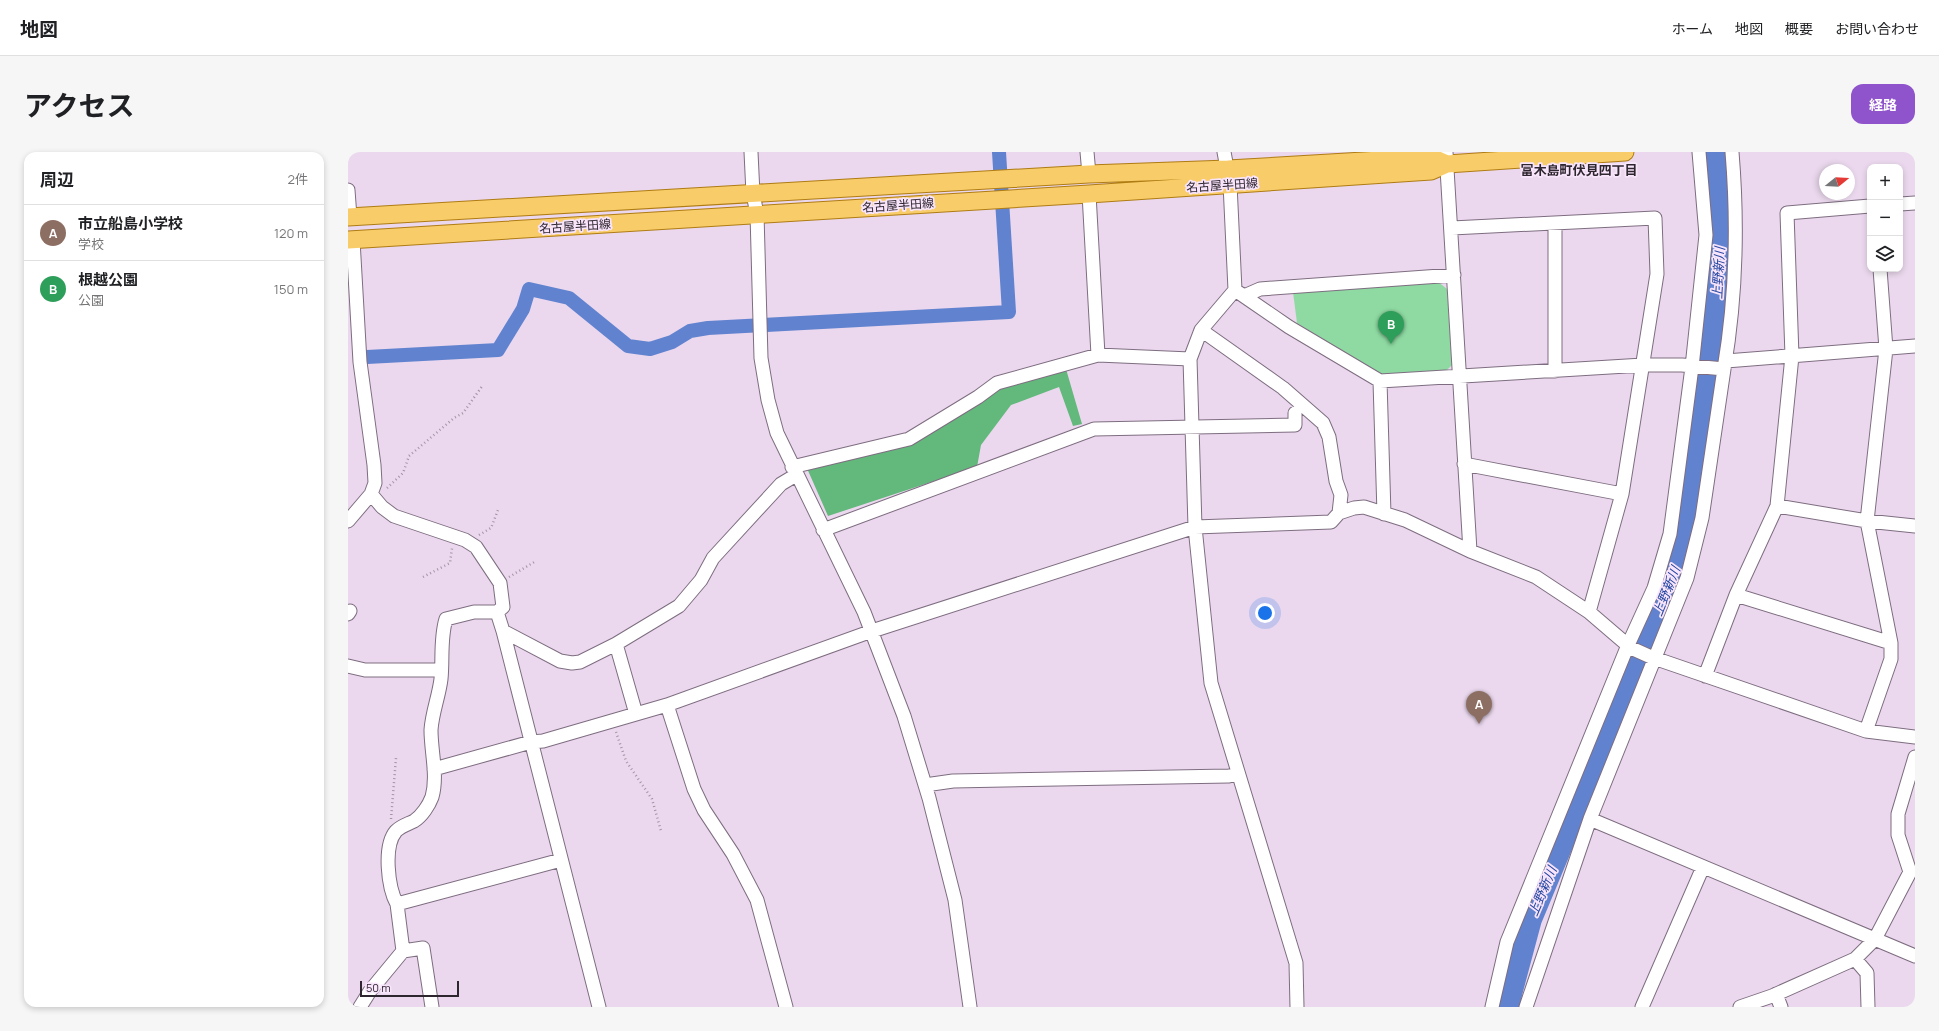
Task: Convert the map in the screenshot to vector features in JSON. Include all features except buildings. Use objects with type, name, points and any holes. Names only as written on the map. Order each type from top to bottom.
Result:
[{"type":"main road","name":"名古屋半田線","points":[[350,240],[1089,194],[1229,177],[1431,157],[1446,158],[1625,152]]},
{"type":"main road","name":"名古屋半田線","points":[[349,217],[1089,174],[1229,177]]},
{"type":"street","points":[[751,152],[753,194],[757,214],[761,358],[768,400],[777,433],[872,631],[904,716],[925,785],[955,900],[970,1007]]},
{"type":"street","points":[[1088,152],[1089,174]]},
{"type":"street","points":[[1224,152],[1229,177],[1239,293]]},
{"type":"street","points":[[1492,1007],[1507,942],[1654,588],[1670,534],[1692,367],[1706,235],[1699,152]]},
{"type":"street","points":[[1526,1007],[1590,819],[1653,658],[1687,578],[1702,518],[1735,261],[1735,196],[1732,152]]},
{"type":"street","points":[[1446,158],[1452,228],[1470,551]]},
{"type":"street","points":[[348,190],[349,217]]},
{"type":"street","points":[[1089,194],[1098,355]]},
{"type":"street","points":[[1903,204],[1915,203]]},
{"type":"street","points":[[1705,676],[1736,595],[1777,506],[1792,356],[1787,213],[1867,206]]},
{"type":"street","points":[[1452,228],[1655,218],[1657,274],[1622,494],[1589,612]]},
{"type":"street","points":[[1555,223],[1555,371]]},
{"type":"street","points":[[348,521],[373,496],[375,482],[374,465],[354,363],[350,240]]},
{"type":"street","points":[[1866,731],[1891,659],[1891,643],[1866,521],[1886,348],[1880,272]]},
{"type":"street","points":[[1297,1007],[1296,963],[1211,683],[1195,527],[1190,359],[1201,330],[1239,293],[1260,289],[1454,275]]},
{"type":"street","points":[[1239,293],[1289,327],[1380,381],[1643,365],[1682,365],[1692,367],[1722,366],[1792,356],[1915,346]]},
{"type":"street","points":[[1201,330],[1284,388],[1323,423],[1330,437],[1336,481],[1341,496],[1339,513]]},
{"type":"street","points":[[503,631],[560,661],[572,663],[580,662],[616,644],[679,606],[701,580],[718,552],[794,471],[909,439],[978,397],[997,383],[1098,355],[1176,360],[1190,359]]},
{"type":"street","points":[[1380,381],[1384,514]]},
{"type":"street","points":[[823,530],[1094,429],[1295,425],[1295,413]]},
{"type":"street","points":[[1464,464],[1622,494]]},
{"type":"street","points":[[373,496],[382,507],[394,516],[414,521],[471,543],[476,547],[500,583],[503,606],[497,612],[474,612],[446,619],[443,633],[441,670],[432,722],[434,785],[428,806],[416,820],[397,830],[392,837],[389,853],[389,871],[394,898],[397,904],[403,951]]},
{"type":"street","points":[[1777,506],[1866,521],[1915,526]]},
{"type":"street","points":[[434,769],[531,742],[543,741],[667,705],[872,631],[1195,527],[1331,522],[1339,513],[1354,508],[1364,507],[1405,520],[1470,551],[1536,578],[1589,612],[1630,647],[1653,658],[1866,731],[1915,737]]},
{"type":"street","points":[[1736,595],[1891,643]]},
{"type":"street","points":[[497,612],[599,1007]]},
{"type":"street","points":[[616,644],[636,714]]},
{"type":"street","points":[[348,667],[365,670],[441,670]]},
{"type":"street","points":[[667,705],[694,789],[704,810],[733,854],[757,900],[786,1007]]},
{"type":"street","points":[[1740,1007],[1776,994],[1855,958],[1875,939],[1912,872],[1898,835],[1898,814],[1915,757]]},
{"type":"street","points":[[925,785],[953,781],[1229,776],[1238,774]]},
{"type":"street","points":[[1590,819],[1915,956]]},
{"type":"street","points":[[397,904],[561,860]]},
{"type":"street","points":[[1642,1007],[1703,867]]},
{"type":"street","points":[[360,1007],[370,991],[403,951],[423,948],[432,1007]]},
{"type":"street","points":[[1855,958],[1867,973],[1868,1007]]},
{"type":"street","points":[[1776,994],[1781,1007]]},
{"type":"path","points":[[373,496],[403,473],[409,456],[454,418],[463,413],[483,385]]},
{"type":"path","points":[[471,543],[472,539],[491,528],[498,510]]},
{"type":"path","points":[[423,577],[450,563],[455,537]]},
{"type":"path","points":[[500,583],[515,572],[536,561]]},
{"type":"path","points":[[613,721],[626,761],[652,799],[661,831]]},
{"type":"path","points":[[396,758],[391,814],[392,829],[397,830]]},
{"type":"green space","points":[[1437,281],[1447,289],[1452,365],[1447,370],[1380,375],[1297,323],[1293,292]]},
{"type":"green space","points":[[1066,369],[1082,424],[1073,426],[1059,387],[1011,405],[981,445],[977,467],[828,516],[806,466],[910,443],[1002,386]]},
{"type":"waterway","points":[[367,357],[498,350],[523,309],[529,289],[569,298],[628,346],[650,349],[672,342],[690,331],[708,328],[1009,312],[999,152]]},
{"type":"waterway","name":"上野新川","points":[[1509,1007],[1510,994],[1530,919],[1635,668],[1676,566],[1690,523],[1717,291],[1721,217],[1715,152]]},
{"type":"place","name":"根越公園","points":[[1391,344]]},
{"type":"place","name":"市立船島小学校","points":[[1479,724]]},
{"type":"district","name":"富木島町伏見四丁目","points":[[1579,170]]}]
